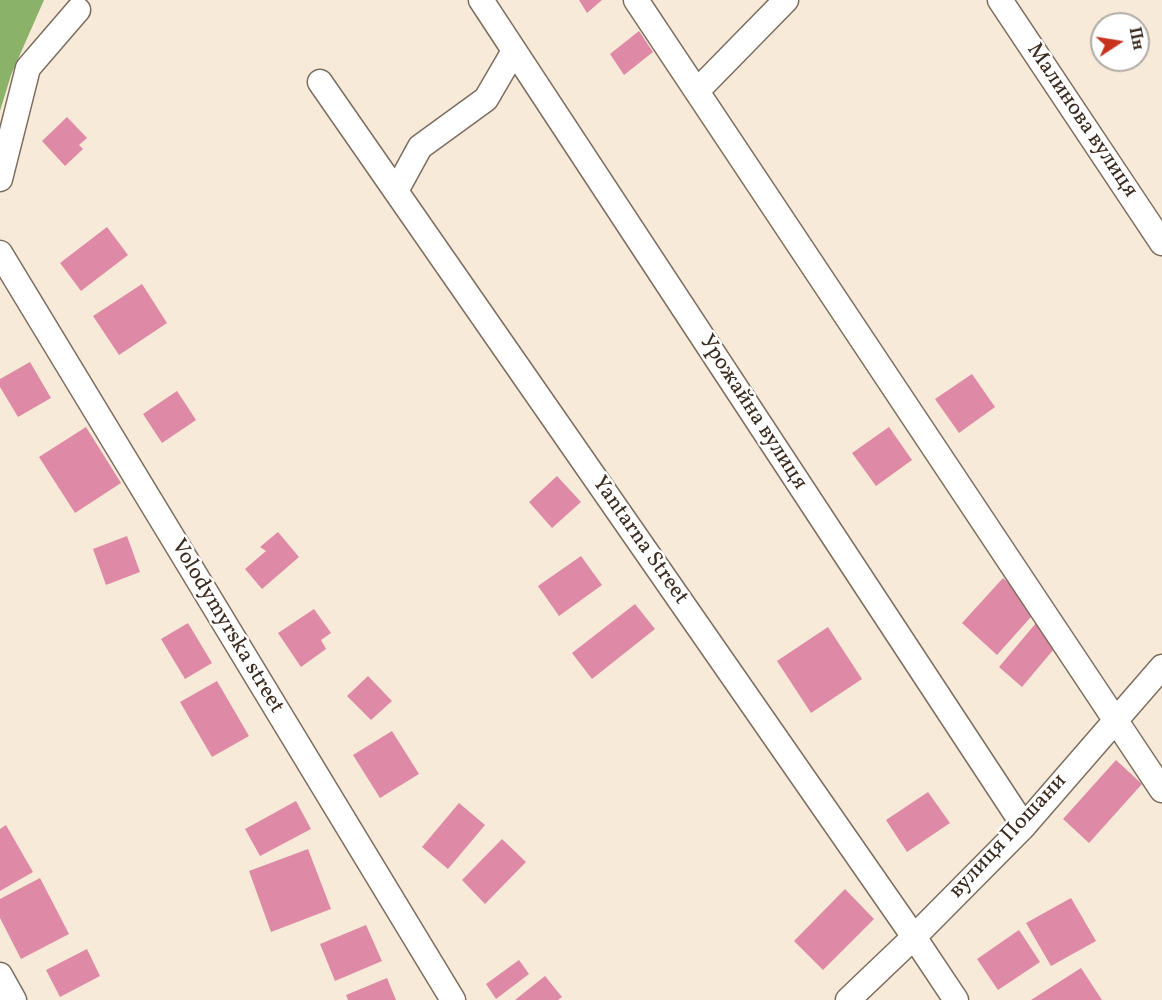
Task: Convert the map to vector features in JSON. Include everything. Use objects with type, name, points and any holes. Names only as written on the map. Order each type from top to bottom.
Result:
[{"type":"street","name":"Урожайна вулиця","points":[[481,0],[1023,826]]},
{"type":"street","points":[[636,0],[1162,790]]},
{"type":"street","points":[[697,91],[786,0]]},
{"type":"street","name":"Малинова вулиця","points":[[1000,0],[1162,243]]},
{"type":"street","points":[[0,179],[28,68],[78,10]]},
{"type":"street","points":[[396,191],[420,147],[486,99],[514,51]]},
{"type":"street","name":"Yantarna Street","points":[[320,82],[956,1000]]},
{"type":"street","name":"Volodymyrska street","points":[[0,254],[453,1000]]},
{"type":"street","name":"вулиця Пошани","points":[[848,1000],[914,937],[1023,826],[1162,667]]},
{"type":"street","points":[[0,975],[14,1000]]},
{"type":"green space","points":[[0,0],[44,0],[11,75],[0,111]]},
{"type":"building","points":[[579,0],[602,0],[587,13]]},
{"type":"building","points":[[639,31],[653,52],[624,75],[610,54]]},
{"type":"building","points":[[67,117],[87,138],[79,145],[83,149],[65,166],[42,141]]},
{"type":"building","points":[[107,227],[128,255],[81,291],[60,263]]},
{"type":"building","points":[[142,284],[167,323],[119,355],[93,316]]},
{"type":"building","points":[[30,362],[51,398],[18,417],[0,387],[0,379]]},
{"type":"building","points":[[972,374],[995,407],[959,433],[935,399]]},
{"type":"building","points":[[177,391],[196,420],[162,443],[143,414]]},
{"type":"building","points":[[86,427],[121,483],[75,513],[39,457]]},
{"type":"building","points":[[889,427],[912,460],[876,486],[852,453]]},
{"type":"building","points":[[557,476],[581,502],[552,528],[529,502]]},
{"type":"building","points":[[278,532],[299,557],[262,589],[245,569],[266,551],[260,547]]},
{"type":"building","points":[[127,536],[140,572],[106,585],[93,549]]},
{"type":"building","points":[[581,556],[602,585],[559,616],[538,586]]},
{"type":"building","points":[[1003,578],[1038,609],[997,655],[962,623]]},
{"type":"building","points":[[635,604],[655,629],[592,679],[572,653]]},
{"type":"building","points":[[314,609],[331,633],[321,640],[326,649],[301,667],[278,633]]},
{"type":"building","points":[[188,623],[212,663],[185,679],[161,639]]},
{"type":"building","points":[[1036,623],[1059,643],[1022,687],[999,667]]},
{"type":"building","points":[[828,627],[862,679],[811,713],[777,661]]},
{"type":"building","points":[[368,676],[392,701],[371,720],[347,696]]},
{"type":"building","points":[[217,681],[249,736],[212,757],[180,702]]},
{"type":"building","points":[[392,731],[419,774],[380,798],[353,755]]},
{"type":"building","points":[[1116,760],[1142,784],[1089,843],[1063,819]]},
{"type":"building","points":[[928,792],[950,823],[907,852],[886,820]]},
{"type":"building","points":[[296,801],[311,829],[260,856],[245,829]]},
{"type":"building","points":[[459,803],[485,825],[448,869],[422,847]]},
{"type":"building","points":[[6,825],[33,872],[0,891],[0,829]]},
{"type":"building","points":[[502,839],[526,862],[485,904],[462,880]]},
{"type":"building","points":[[308,849],[331,909],[271,932],[249,871]]},
{"type":"building","points":[[40,878],[69,934],[21,959],[0,918],[0,899]]},
{"type":"building","points":[[845,889],[874,919],[823,970],[794,941]]},
{"type":"building","points":[[1071,898],[1096,941],[1051,966],[1026,923]]},
{"type":"building","points":[[366,925],[382,961],[335,981],[320,944]]},
{"type":"building","points":[[1019,930],[1040,962],[998,990],[977,959]]},
{"type":"building","points":[[87,949],[100,976],[60,997],[46,970]]},
{"type":"building","points":[[519,960],[529,974],[496,999],[486,984]]},
{"type":"building","points":[[1081,968],[1102,1000],[1031,1000]]},
{"type":"building","points":[[545,976],[562,997],[558,1000],[515,1000]]},
{"type":"building","points":[[387,978],[396,1000],[348,1000],[346,995]]}]
